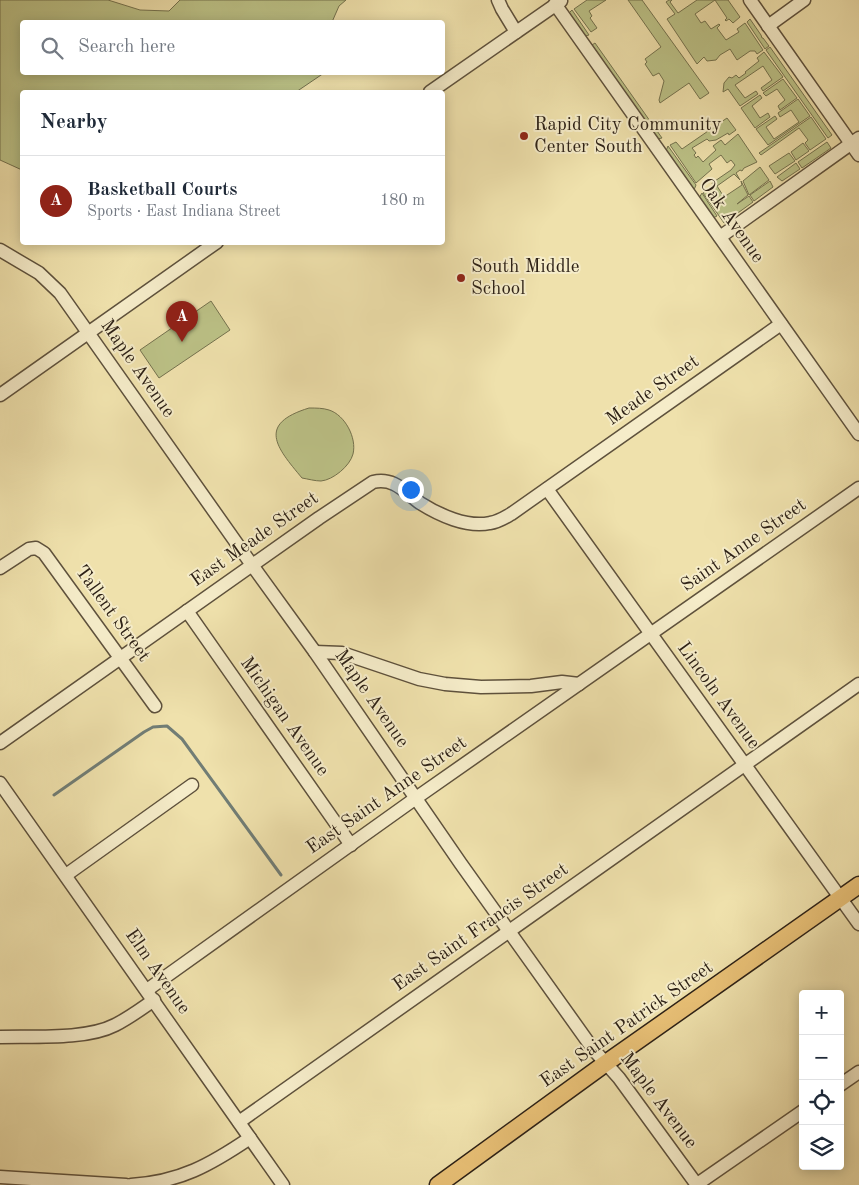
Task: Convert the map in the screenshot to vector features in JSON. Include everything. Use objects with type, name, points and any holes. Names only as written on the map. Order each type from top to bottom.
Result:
[{"type":"main road","name":"East Saint Patrick Street","points":[[438,1185],[606,1063],[859,885]]},
{"type":"street","points":[[498,0],[516,32]]},
{"type":"street","points":[[750,0],[855,141],[859,155]]},
{"type":"street","points":[[768,26],[804,0]]},
{"type":"street","points":[[433,90],[558,2]]},
{"type":"street","name":"Oak Avenue","points":[[558,2],[859,434]]},
{"type":"street","points":[[720,237],[855,141]]},
{"type":"street","points":[[0,395],[213,245]]},
{"type":"street","name":"Maple Avenue","points":[[0,250],[39,273],[60,293],[315,652],[593,1049],[653,1124],[696,1185]]},
{"type":"street","name":"Meade Street","points":[[547,489],[781,324]]},
{"type":"street","name":"East Meade Street","points":[[0,743],[373,482],[381,480],[394,483],[432,510],[462,522],[478,524],[489,524],[500,520],[547,489]]},
{"type":"street","name":"Saint Anne Street","points":[[650,634],[859,488]]},
{"type":"street","name":"Lincoln Avenue","points":[[547,489],[859,924]]},
{"type":"street","name":"Tallent Street","points":[[0,568],[29,549],[36,548],[44,552],[155,706]]},
{"type":"street","name":"Michigan Avenue","points":[[187,611],[351,845]]},
{"type":"street","name":"East Saint Anne Street","points":[[0,1037],[78,1035],[98,1032],[114,1026],[151,995],[351,845],[650,634]]},
{"type":"street","points":[[315,652],[342,652],[419,679],[446,684],[481,687],[531,686],[562,682],[579,684]]},
{"type":"street","name":"East Saint Francis Street","points":[[240,1122],[859,684]]},
{"type":"street","name":"Elm Avenue","points":[[0,783],[283,1185]]},
{"type":"street","points":[[66,875],[192,785]]},
{"type":"street","points":[[844,1082],[859,1072]]},
{"type":"street","points":[[696,1185],[799,1114]]},
{"type":"street","points":[[131,1185],[165,1180],[197,1170],[225,1155],[250,1138]]},
{"type":"street","points":[[0,1177],[126,1185]]},
{"type":"green space","points":[[0,0],[108,0],[140,10],[169,11],[180,0],[346,0],[339,6],[333,20],[20,20],[20,75],[321,75],[299,90],[20,90],[20,169],[0,160]]},
{"type":"green space","points":[[587,0],[606,0],[589,11],[592,16],[590,18],[597,28],[591,32],[574,9]]},
{"type":"green space","points":[[628,0],[642,0],[709,93],[700,99],[689,83],[660,103],[659,100],[664,81],[659,73],[653,76],[645,64],[647,62],[645,59],[661,47]]},
{"type":"green space","points":[[672,0],[670,2],[678,13],[697,0],[715,0],[695,14],[701,23],[705,21],[711,29],[719,24],[717,28],[726,40],[739,32],[737,29],[745,23],[763,50],[757,54],[755,51],[750,51],[737,60],[730,49],[716,60],[707,61],[704,57],[697,64],[667,19],[675,14],[666,2]]},
{"type":"green space","points":[[715,0],[728,0],[740,17],[733,23],[729,19],[726,21],[727,18]]},
{"type":"green space","points":[[572,10],[589,35],[585,36],[569,13]]},
{"type":"green space","points":[[750,19],[769,46],[765,49],[747,22]]},
{"type":"green space","points":[[595,43],[662,138],[657,139],[592,45]]},
{"type":"green space","points":[[770,47],[832,135],[828,138],[766,50]]},
{"type":"green space","points":[[764,52],[783,77],[763,91],[761,88],[772,80],[763,66],[735,85],[745,98],[756,91],[758,94],[740,106],[728,89],[723,92],[724,83],[729,77],[732,78],[736,75],[739,78],[746,73],[759,61],[757,58]]},
{"type":"green space","points":[[783,79],[797,98],[780,110],[778,106],[785,100],[777,89],[766,96],[763,93]]},
{"type":"green space","points":[[760,95],[762,98],[752,106],[760,118],[768,113],[770,117],[755,128],[741,108]]},
{"type":"green space","points":[[798,99],[810,116],[768,145],[756,129],[775,116],[777,119],[766,127],[774,139],[799,122],[791,110],[780,117],[778,113]]},
{"type":"green space","points":[[811,117],[826,139],[810,150],[805,143],[808,140],[799,128],[761,155],[759,153]]},
{"type":"green space","points":[[727,118],[736,130],[716,140],[709,141],[707,139],[692,148],[696,153],[694,155],[696,158],[698,156],[703,162],[716,150],[713,146],[721,140],[725,145],[738,134],[757,162],[736,173],[740,180],[734,174],[717,186],[724,197],[742,185],[741,181],[748,195],[737,204],[749,196],[753,202],[724,223],[703,193],[713,185],[712,183],[735,165],[731,160],[727,163],[721,155],[709,164],[712,169],[696,183],[670,145],[676,142],[682,149]]},
{"type":"green space","points":[[827,142],[831,148],[802,168],[798,162]]},
{"type":"green space","points":[[803,143],[809,151],[796,160],[791,152]]},
{"type":"green space","points":[[668,146],[696,185],[694,190],[666,151]]},
{"type":"green space","points":[[789,153],[795,161],[775,174],[769,166]]},
{"type":"green space","points":[[796,163],[800,169],[782,181],[777,177]]},
{"type":"green space","points":[[760,167],[769,180],[749,195],[743,181]]},
{"type":"green space","points":[[770,181],[773,187],[754,201],[750,195]]},
{"type":"green space","points":[[702,193],[717,216],[713,218],[699,198]]},
{"type":"green space","points":[[211,301],[230,330],[159,378],[140,350]]},
{"type":"green space","points":[[309,408],[324,409],[335,413],[345,422],[353,441],[353,454],[345,468],[331,478],[321,481],[302,478],[285,456],[276,437],[277,429],[282,421],[293,414]]},
{"type":"waterway","points":[[54,795],[144,732],[153,727],[167,726],[182,739],[281,875]]},
{"type":"place","name":"Rapid City Community Center South","points":[[524,136]]},
{"type":"place","name":"South Middle School","points":[[461,278]]},
{"type":"place","name":"Basketball Courts","points":[[182,342]]}]
